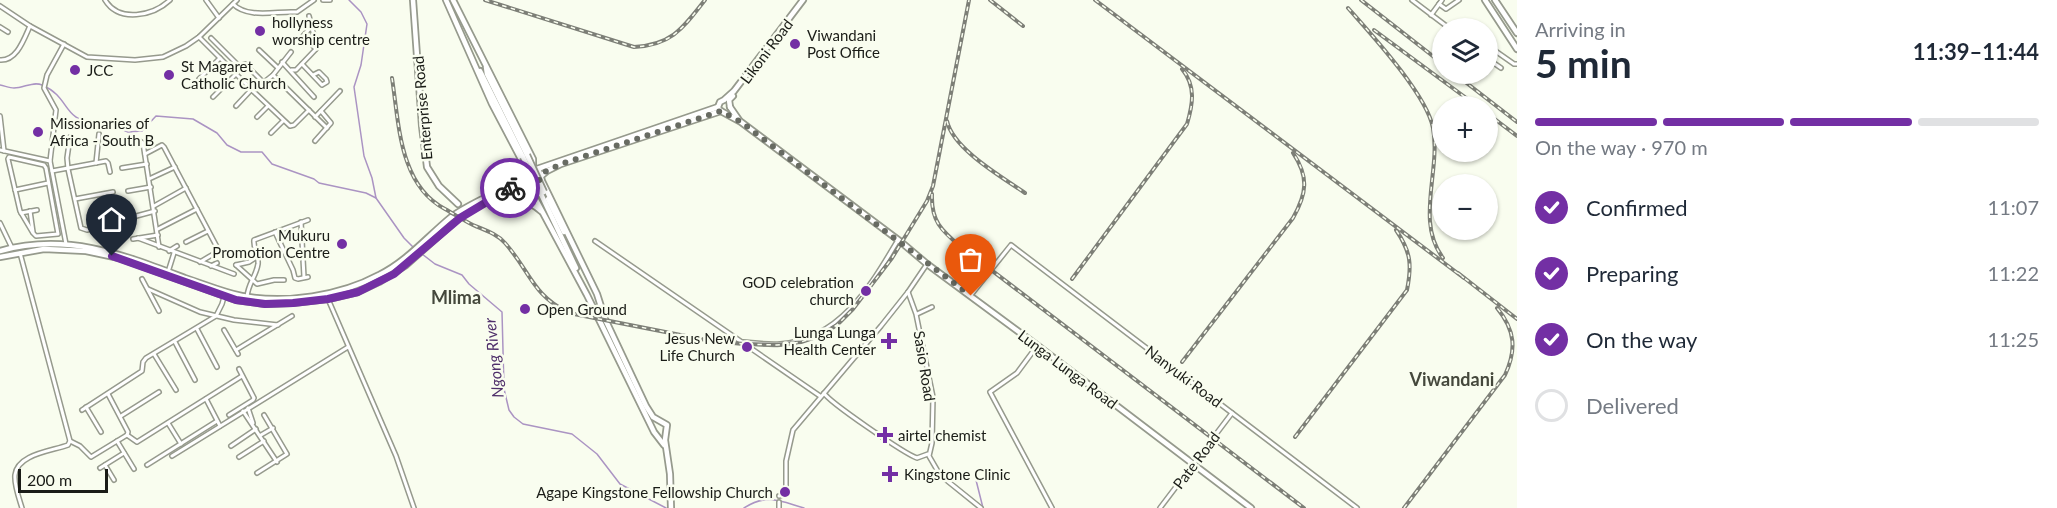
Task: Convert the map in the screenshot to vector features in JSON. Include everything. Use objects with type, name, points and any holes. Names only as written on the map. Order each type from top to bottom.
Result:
[{"type":"main road","name":"Enterprise Road","points":[[413,0],[427,166],[439,186],[458,204]]},
{"type":"main road","points":[[446,0],[492,104],[523,163],[523,180],[587,295],[665,449]]},
{"type":"main road","points":[[453,0],[533,159],[535,168],[597,294],[605,319],[637,388],[652,416],[667,425],[665,449],[670,474],[671,506]]},
{"type":"main road","name":"Likoni Road","points":[[721,110],[720,102],[734,91],[804,0]]},
{"type":"main road","name":"Likoni Road","points":[[730,106],[729,100],[804,0]]},
{"type":"main road","points":[[1485,0],[1517,49]]},
{"type":"main road","points":[[1495,0],[1517,33]]},
{"type":"main road","points":[[486,64],[487,74],[587,280],[597,294]]},
{"type":"main road","points":[[477,68],[489,86],[585,286],[587,295]]},
{"type":"main road","points":[[0,251],[35,244],[113,252],[225,292],[247,297],[284,298],[338,291],[378,276],[399,262],[466,207],[518,182],[536,184],[547,171],[561,164],[730,106],[724,100]]},
{"type":"main road","name":"Lunga Lunga Road","points":[[730,106],[741,122]]},
{"type":"main road","points":[[0,257],[66,247],[119,258],[224,297],[265,304],[328,299],[358,292],[394,274],[463,216],[518,182],[529,167],[535,168],[721,110]]},
{"type":"main road","name":"Lunga Lunga Road","points":[[721,110],[741,122],[1251,508]]},
{"type":"main road","points":[[491,199],[508,197],[521,199],[537,208],[546,218]]},
{"type":"main road","points":[[458,204],[473,209]]},
{"type":"main road","points":[[458,204],[463,216]]},
{"type":"main road","points":[[653,428],[659,421]]},
{"type":"main road","points":[[657,435],[666,433]]},
{"type":"street","points":[[3,0],[2,7],[30,26],[89,58],[146,60],[171,54],[199,37],[237,0]]},
{"type":"street","points":[[105,0],[116,10],[139,14],[153,11],[170,0]]},
{"type":"street","points":[[206,0],[219,18]]},
{"type":"street","points":[[233,4],[242,11],[248,12],[297,12],[314,0]]},
{"type":"street","points":[[323,0],[330,0]]},
{"type":"street","points":[[1412,0],[1435,18]]},
{"type":"street","points":[[1431,15],[1442,0]]},
{"type":"street","points":[[1439,4],[1446,9],[1459,0]]},
{"type":"street","points":[[291,70],[295,70],[302,64],[317,46],[309,16]]},
{"type":"street","points":[[0,60],[12,57],[30,26]]},
{"type":"street","points":[[0,27],[8,32]]},
{"type":"street","points":[[312,27],[303,36],[316,49]]},
{"type":"street","points":[[199,37],[288,125],[294,125],[309,110]]},
{"type":"street","points":[[211,38],[234,61],[240,66],[245,64],[264,83]]},
{"type":"street","points":[[64,44],[45,83],[44,90],[56,110],[50,161],[66,247]]},
{"type":"street","points":[[259,50],[278,68]]},
{"type":"street","points":[[236,106],[252,90],[273,75],[291,52]]},
{"type":"street","points":[[1498,53],[1517,64]]},
{"type":"street","points":[[198,79],[220,58]]},
{"type":"street","points":[[229,66],[234,61]]},
{"type":"street","points":[[282,62],[314,97]]},
{"type":"street","points":[[302,64],[322,85],[327,82],[320,73],[313,75]]},
{"type":"street","points":[[213,97],[236,74]]},
{"type":"street","points":[[273,75],[327,128]]},
{"type":"street","points":[[315,117],[340,92]]},
{"type":"street","points":[[257,117],[268,106]]},
{"type":"street","points":[[315,141],[331,122],[321,111]]},
{"type":"street","points":[[0,116],[2,151],[50,161]]},
{"type":"street","points":[[272,133],[283,121]]},
{"type":"street","points":[[96,164],[99,134]]},
{"type":"street","points":[[70,137],[68,169],[83,230],[118,223]]},
{"type":"street","points":[[120,143],[140,140],[143,143],[159,247]]},
{"type":"street","points":[[146,154],[163,146],[197,209],[218,251],[200,262]]},
{"type":"street","points":[[10,157],[44,165],[48,183],[59,232],[56,235],[36,236],[21,213],[8,159],[10,157]]},
{"type":"street","points":[[52,171],[107,162],[110,172]]},
{"type":"street","points":[[122,168],[147,164]]},
{"type":"street","points":[[149,179],[175,167]]},
{"type":"street","points":[[15,190],[54,182]]},
{"type":"street","points":[[128,192],[151,188]]},
{"type":"street","points":[[154,206],[186,188]]},
{"type":"street","points":[[75,199],[113,192]]},
{"type":"street","points":[[158,229],[197,209]]},
{"type":"street","points":[[21,213],[37,210]]},
{"type":"street","points":[[30,211],[33,233]]},
{"type":"street","points":[[129,218],[155,211]]},
{"type":"street","points":[[247,297],[248,285],[257,268],[258,256],[253,244],[254,240],[308,220]]},
{"type":"street","points":[[275,232],[295,278],[306,278],[301,222]]},
{"type":"street","points":[[0,224],[12,248]]},
{"type":"street","points":[[108,226],[111,238]]},
{"type":"street","points":[[186,242],[208,231]]},
{"type":"street","points":[[158,235],[136,238],[234,274]]},
{"type":"street","points":[[741,342],[775,344],[797,341],[808,338],[834,324],[856,304],[898,240]]},
{"type":"street","points":[[595,241],[879,435],[917,458],[928,454],[940,475],[981,508]]},
{"type":"street","name":"Nanyuki Road","points":[[971,296],[1011,245],[1357,508]]},
{"type":"street","points":[[169,251],[177,246]]},
{"type":"street","points":[[20,253],[69,441],[69,444],[63,447],[26,459],[18,466],[15,475],[22,508]]},
{"type":"street","points":[[168,272],[174,253]]},
{"type":"street","points":[[258,256],[249,262],[236,265],[259,285],[274,280],[284,280]]},
{"type":"street","points":[[212,266],[217,263]]},
{"type":"street","points":[[779,496],[786,494],[786,461],[790,437],[794,430],[908,292],[927,264]]},
{"type":"street","points":[[142,279],[159,310]]},
{"type":"street","points":[[148,290],[195,310],[216,316],[278,325]]},
{"type":"street","name":"Sasio Road","points":[[908,292],[916,314],[933,398],[932,443],[928,454]]},
{"type":"street","points":[[82,410],[142,371],[143,362],[154,354],[216,316],[224,297]]},
{"type":"street","points":[[328,299],[396,456],[414,508]]},
{"type":"street","points":[[916,314],[932,307]]},
{"type":"street","points":[[224,330],[237,352],[292,316]]},
{"type":"street","points":[[197,329],[217,367]]},
{"type":"street","points":[[175,342],[195,380]]},
{"type":"street","points":[[1038,346],[1017,373],[990,392],[1052,508]]},
{"type":"street","points":[[172,456],[348,347]]},
{"type":"street","points":[[154,354],[177,390]]},
{"type":"street","points":[[229,415],[254,399],[239,369]]},
{"type":"street","points":[[127,435],[137,442],[242,376]]},
{"type":"street","points":[[121,416],[159,392]]},
{"type":"street","points":[[108,394],[121,416],[128,432],[127,435]]},
{"type":"street","points":[[206,399],[222,424]]},
{"type":"street","points":[[86,407],[101,432]]},
{"type":"street","points":[[248,408],[253,424]]},
{"type":"street","points":[[243,411],[277,462]]},
{"type":"street","name":"Pate Road","points":[[1160,508],[1232,413]]},
{"type":"street","points":[[257,473],[287,454],[264,415]]},
{"type":"street","points":[[147,465],[217,419]]},
{"type":"street","points":[[168,423],[181,444]]},
{"type":"street","points":[[261,436],[273,428]]},
{"type":"street","points":[[231,446],[256,429]]},
{"type":"street","points":[[69,441],[80,446],[91,457],[127,435]]},
{"type":"street","points":[[117,441],[134,469]]},
{"type":"street","points":[[238,457],[264,441]]},
{"type":"street","points":[[100,468],[124,453]]},
{"type":"street","points":[[105,465],[114,480]]},
{"type":"street","points":[[778,502],[779,508]]},
{"type":"waterway","name":"Ngong River","points":[[349,0],[361,12],[367,24],[361,65],[354,87],[364,156],[376,198],[413,247]]},
{"type":"waterway","points":[[0,85],[14,88],[42,85],[58,96],[77,118],[128,132],[142,131],[156,116],[193,119],[217,133],[227,145],[241,152],[262,152],[272,164],[314,179],[319,183],[366,193],[376,198]]},
{"type":"waterway","name":"Ngong River","points":[[422,254],[435,264],[462,275],[469,284],[502,312],[504,389],[509,410],[514,417],[523,424],[572,434],[597,454],[620,484],[666,508]]},
{"type":"waterway","points":[[976,480],[983,508]]},
{"type":"waterway","name":"Ngong River","points":[[744,508],[752,503],[767,500],[781,501],[804,508]]},
{"type":"railway","points":[[485,0],[634,47],[647,46],[667,39],[683,27],[705,0]]},
{"type":"railway","points":[[392,78],[404,151],[418,185],[445,209],[494,234],[501,240],[539,290],[557,306],[569,313],[711,341],[777,345],[801,342],[819,336],[837,325],[853,309],[892,258],[927,201],[933,186],[969,0]]},
{"type":"railway","points":[[990,0],[1023,26]]},
{"type":"railway","points":[[1095,0],[1464,278]]},
{"type":"railway","points":[[1361,0],[1432,55]]},
{"type":"railway","points":[[1348,8],[1410,82],[1429,114],[1435,144],[1430,195],[1431,228],[1435,244],[1443,258]]},
{"type":"railway","points":[[1374,30],[1463,96]]},
{"type":"railway","points":[[1072,279],[1187,124],[1192,95],[1190,82],[1182,69]]},
{"type":"railway","points":[[1468,84],[1517,122]]},
{"type":"railway","points":[[947,121],[958,142],[968,152],[1025,193]]},
{"type":"railway","points":[[1498,122],[1517,136]]},
{"type":"railway","points":[[1182,362],[1293,218],[1301,201],[1304,185],[1302,170],[1293,153]]},
{"type":"railway","points":[[932,194],[935,218],[961,247],[1304,508]]},
{"type":"railway","points":[[1295,437],[1407,290],[1410,273],[1409,259],[1405,245],[1396,230]]},
{"type":"railway","points":[[1458,273],[1517,319]]},
{"type":"railway","points":[[1404,508],[1505,375],[1511,357],[1512,340],[1508,324],[1497,308]]},
{"type":"way so far","points":[[510,188],[524,183],[534,185],[545,172],[561,164],[721,111],[741,122],[971,296]]},
{"type":"place","name":"hollyness worship centre","points":[[260,31]]},
{"type":"place","name":"Viwandani Post Office","points":[[795,44]]},
{"type":"place","name":"JCC","points":[[75,70]]},
{"type":"place","name":"St Magaret Catholic Church","points":[[169,75]]},
{"type":"place","name":"Missionaries of Africa - South B","points":[[38,132]]},
{"type":"place","name":"Mukuru Promotion Centre","points":[[342,244]]},
{"type":"place","name":"GOD celebration church","points":[[866,291]]},
{"type":"place","name":"Open Ground","points":[[525,309]]},
{"type":"place","name":"Lunga Lunga Health Center","points":[[889,341]]},
{"type":"place","name":"Jesus New Life Church","points":[[747,347]]},
{"type":"place","name":"airtel chemist","points":[[885,435]]},
{"type":"place","name":"Kingstone Clinic","points":[[890,474]]},
{"type":"place","name":"Agape Kingstone Fellowship Church","points":[[785,492]]},
{"type":"district","name":"Mlima","points":[[456,297]]},
{"type":"district","name":"Viwandani","points":[[1452,379]]},
{"type":"route","points":[[112,256],[236,300],[265,304],[328,299],[358,292],[394,274],[460,218],[510,188]]}]
